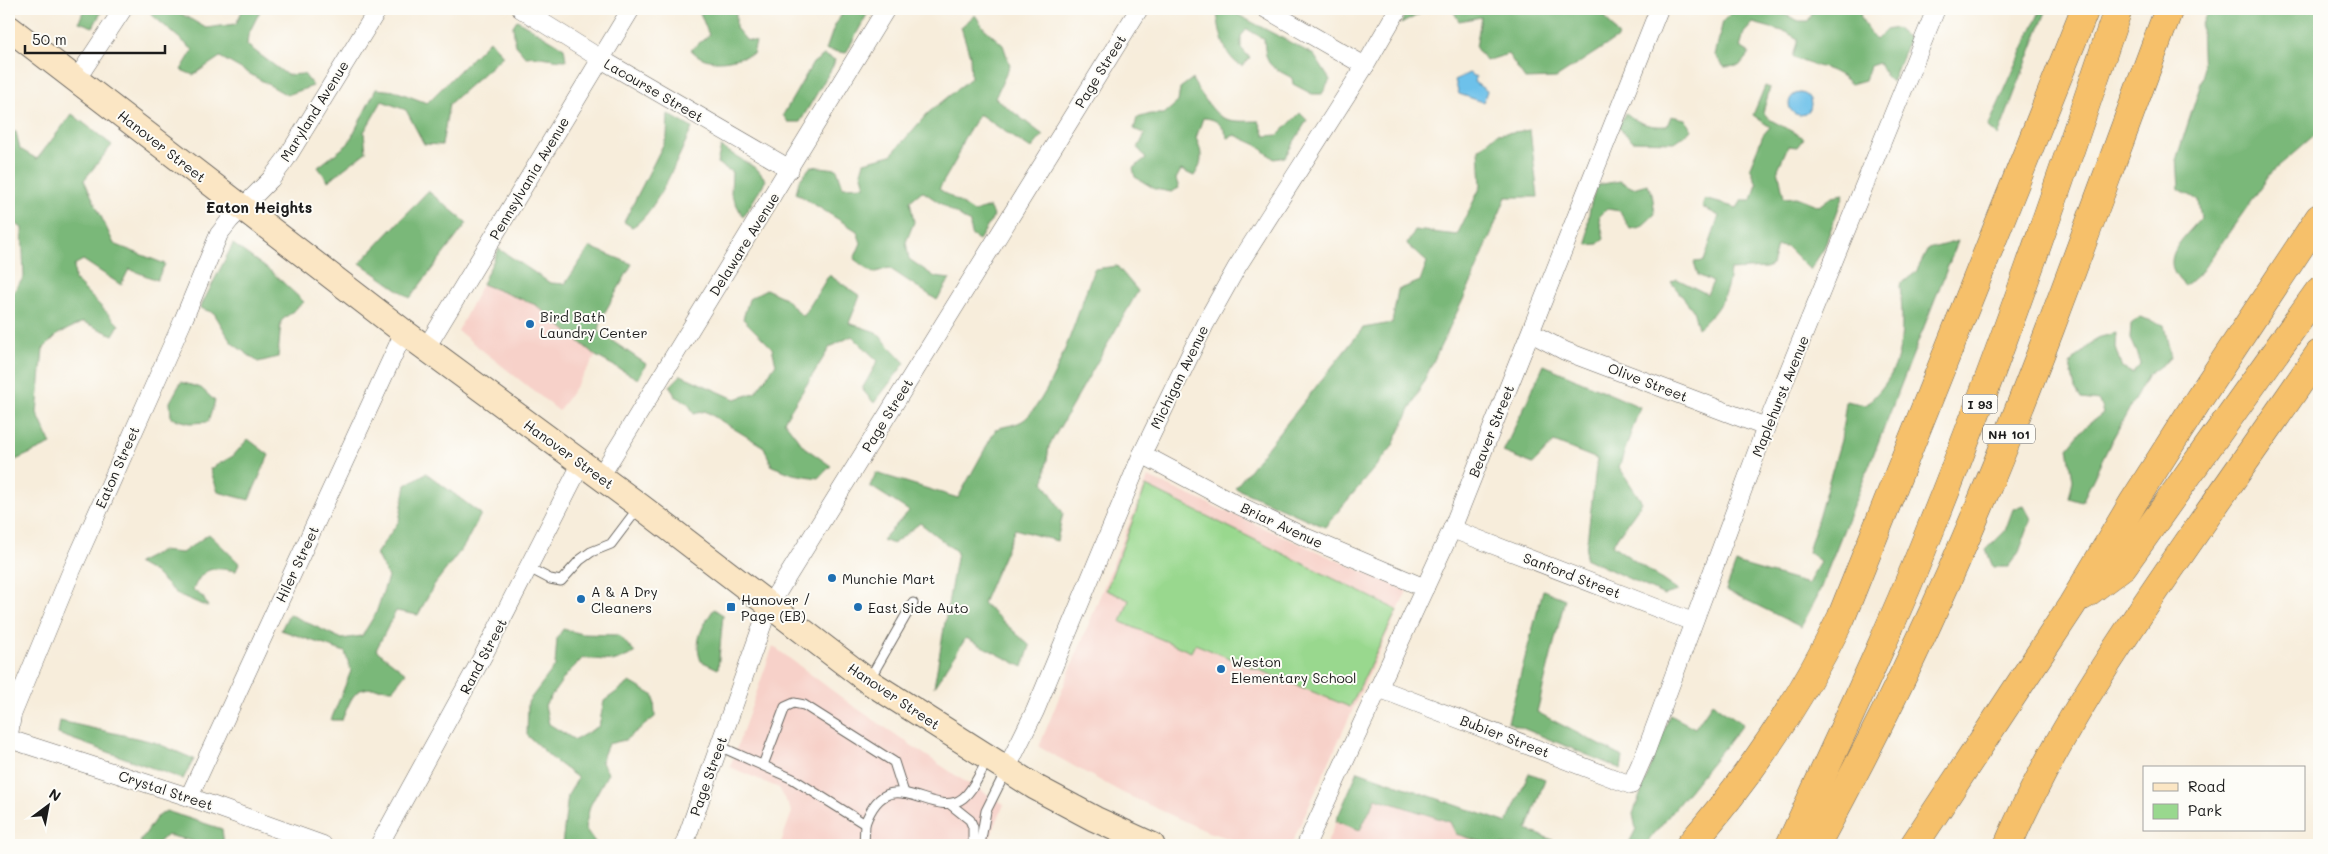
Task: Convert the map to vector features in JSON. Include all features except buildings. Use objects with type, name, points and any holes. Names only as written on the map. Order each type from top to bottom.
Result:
[{"type":"highway","points":[[1690,845],[1761,754],[1821,658],[1841,618],[2085,9]]},
{"type":"highway","name":"I 93","points":[[1790,845],[1862,690],[1932,526],[1976,416],[2041,240],[2118,9]]},
{"type":"highway","name":"NH 101","points":[[1816,845],[1892,700],[1982,501],[2037,364],[2169,9]]},
{"type":"highway","points":[[1914,845],[2072,605],[2134,501],[2319,218]]},
{"type":"highway","points":[[2072,605],[2123,566],[2319,291]]},
{"type":"highway","points":[[2008,845],[2029,799],[2092,685],[2140,612],[2319,354]]},
{"type":"main road","name":"Hanover Street","points":[[9,28],[404,332],[640,506],[868,681],[997,764],[1095,819],[1152,845]]},
{"type":"street","points":[[76,80],[123,9]]},
{"type":"street","name":"Maryland Avenue","points":[[242,208],[271,179],[286,159],[378,9]]},
{"type":"street","name":"Lacourse Street","points":[[520,9],[601,59],[790,169]]},
{"type":"street","name":"Pennsylvania Avenue","points":[[426,348],[631,9]]},
{"type":"street","name":"Delaware Avenue","points":[[591,471],[790,169],[886,9]]},
{"type":"street","name":"Page Street","points":[[684,845],[769,606],[1138,9]]},
{"type":"street","points":[[1266,9],[1365,66]]},
{"type":"street","name":"Michigan Avenue","points":[[997,764],[1035,711],[1142,454],[1205,324],[1237,267],[1365,66],[1398,9]]},
{"type":"street","name":"Beaver Street","points":[[1306,845],[1452,529],[1659,9]]},
{"type":"street","name":"Maplehurst Avenue","points":[[1631,785],[1766,427],[1936,9]]},
{"type":"street","name":"Eaton Street","points":[[9,737],[12,715],[71,572],[182,323],[219,234],[242,208]]},
{"type":"street","name":"Hiler Street","points":[[189,797],[404,332]]},
{"type":"street","name":"Olive Street","points":[[1531,333],[1565,351],[1766,427]]},
{"type":"street","name":"Briar Avenue","points":[[1142,454],[1236,504],[1297,533],[1426,588]]},
{"type":"street","name":"Rand Street","points":[[379,845],[529,568],[591,471]]},
{"type":"street","name":"Sanford Street","points":[[1452,529],[1693,622]]},
{"type":"street","name":"Bubier Street","points":[[1378,688],[1631,785]]},
{"type":"street","name":"Crystal Street","points":[[9,737],[189,797],[323,845]]},
{"type":"lane","points":[[529,568],[550,579],[561,581],[590,552],[611,544],[640,506]]},
{"type":"lane","points":[[868,681],[913,603]]},
{"type":"lane","points":[[763,765],[786,707],[794,703],[804,705],[894,762],[904,793]]},
{"type":"lane","points":[[719,746],[792,779],[865,824]]},
{"type":"lane","points":[[950,804],[962,800],[997,764]]},
{"type":"lane","points":[[980,845],[997,764]]},
{"type":"lane","points":[[864,845],[865,824],[870,812],[882,797],[904,793],[950,804],[970,820],[973,827],[973,845]]},
{"type":"shaded area","points":[[482,284],[536,305],[596,356],[559,411],[458,331]]},
{"type":"shaded area","name":"Weston Elementary School","points":[[1148,477],[1407,591],[1291,845],[1251,845],[1208,832],[1123,793],[1039,747]]},
{"type":"shaded area","points":[[773,646],[849,703],[961,779],[1004,804],[987,845],[780,845],[792,812],[779,788],[730,767]]},
{"type":"shaded area","points":[[1376,798],[1450,822],[1457,834],[1492,845],[1326,845],[1336,821],[1360,830]]},
{"type":"green space","points":[[84,9],[103,9],[93,27],[79,22]]},
{"type":"green space","points":[[154,9],[173,9],[206,28],[236,24],[243,9],[261,9],[248,35],[247,45],[287,75],[304,74],[313,86],[287,95],[220,57],[193,75],[181,70],[193,50],[151,14]]},
{"type":"green space","points":[[695,9],[736,10],[736,28],[746,40],[756,42],[753,54],[720,61],[713,61],[698,56],[691,50],[709,35],[700,13]]},
{"type":"green space","points":[[845,9],[870,9],[846,53],[826,50],[834,27]]},
{"type":"green space","points":[[1227,9],[1314,55],[1330,80],[1322,94],[1312,94],[1293,84],[1292,78],[1270,64],[1266,55],[1264,39],[1247,29],[1241,36],[1241,48],[1250,58],[1242,66],[1230,57],[1221,36],[1217,13]]},
{"type":"green space","points":[[1407,9],[1429,9],[1401,24]]},
{"type":"green space","points":[[1452,9],[1600,9],[1619,37],[1556,78],[1525,79],[1508,54],[1486,61],[1476,48],[1481,17],[1459,21]]},
{"type":"green space","points":[[1735,9],[1772,9],[1799,21],[1808,21],[1815,9],[1865,9],[1860,15],[1876,40],[1886,30],[1896,28],[1909,39],[1892,82],[1885,75],[1879,63],[1870,66],[1865,80],[1851,84],[1836,73],[1793,57],[1798,39],[1786,32],[1753,23],[1744,33],[1740,47],[1750,53],[1739,66],[1724,67],[1715,55],[1723,21]]},
{"type":"green space","points":[[2041,9],[2047,9],[1998,136],[1988,127]]},
{"type":"green space","points":[[2209,9],[2319,9],[2319,131],[2272,172],[2201,272],[2185,286],[2177,277],[2172,259],[2180,242],[2201,218],[2198,200],[2179,189],[2177,157],[2203,77],[2201,26]]},
{"type":"green space","points":[[975,15],[984,28],[1003,45],[1010,65],[995,98],[1043,135],[1031,149],[979,114],[963,140],[956,160],[939,189],[974,212],[989,207],[994,216],[979,240],[971,235],[970,223],[922,191],[910,201],[914,222],[906,242],[909,259],[935,277],[950,279],[937,300],[889,268],[873,273],[854,259],[861,243],[857,231],[796,193],[799,181],[811,166],[837,169],[843,187],[865,186],[861,172],[864,162],[891,155],[928,113],[971,78],[970,56],[961,27]]},
{"type":"green space","points":[[517,20],[564,48],[566,60],[526,57],[515,44],[513,26]]},
{"type":"green space","points":[[490,40],[503,56],[449,104],[442,145],[424,144],[406,110],[382,101],[364,132],[366,152],[328,181],[318,167],[348,144],[376,89],[395,91],[427,103]]},
{"type":"green space","points":[[824,55],[835,60],[833,66],[800,122],[788,122],[783,115],[813,63]]},
{"type":"green space","points":[[1192,79],[1217,114],[1234,121],[1259,121],[1265,136],[1278,135],[1300,113],[1307,120],[1285,157],[1274,159],[1257,145],[1235,135],[1228,138],[1216,121],[1203,118],[1196,138],[1201,158],[1194,176],[1181,170],[1176,179],[1179,188],[1171,192],[1155,189],[1135,177],[1133,168],[1146,158],[1138,148],[1145,134],[1134,129],[1137,118],[1151,114],[1164,114],[1178,102],[1180,88]]},
{"type":"green space","points":[[1765,86],[1770,88],[1763,112],[1769,119],[1804,138],[1797,147],[1788,146],[1778,169],[1784,198],[1796,197],[1819,206],[1832,196],[1844,194],[1823,250],[1810,270],[1787,247],[1777,246],[1772,265],[1766,268],[1730,270],[1727,288],[1720,303],[1711,316],[1698,328],[1693,310],[1671,282],[1677,279],[1707,294],[1713,282],[1698,275],[1694,262],[1704,261],[1719,216],[1702,207],[1705,199],[1737,208],[1742,200],[1752,200],[1757,184],[1750,167],[1763,135],[1770,127],[1753,115]]},
{"type":"green space","points":[[1626,113],[1640,122],[1655,126],[1667,126],[1671,116],[1685,119],[1692,130],[1675,142],[1633,141],[1618,127]]},
{"type":"green space","points":[[72,114],[112,145],[84,180],[114,244],[165,264],[157,280],[129,269],[121,285],[83,260],[74,265],[75,280],[119,325],[113,335],[83,322],[58,334],[43,349],[37,413],[51,444],[9,463],[9,298],[24,277],[22,228],[9,219],[9,131],[16,132],[20,149],[37,159]]},
{"type":"green space","points":[[668,114],[692,128],[658,197],[641,221],[632,227],[624,222],[667,137]]},
{"type":"green space","points":[[1530,130],[1538,197],[1506,197],[1471,283],[1392,447],[1325,527],[1235,488],[1363,328],[1392,323],[1398,290],[1420,281],[1427,262],[1407,244],[1415,230],[1457,235],[1481,186],[1479,149],[1497,134]]},
{"type":"green space","points":[[721,147],[757,169],[766,180],[743,217],[731,194],[732,172],[717,163]]},
{"type":"green space","points":[[1620,181],[1633,188],[1647,184],[1652,193],[1655,214],[1641,227],[1630,229],[1620,211],[1607,209],[1599,217],[1604,238],[1598,244],[1588,245],[1587,229],[1589,215],[1597,185]]},
{"type":"green space","points":[[428,191],[467,223],[410,298],[360,263]]},
{"type":"green space","points":[[1958,241],[1817,597],[1801,627],[1726,590],[1736,563],[1808,584],[1820,561],[1808,552],[1841,440],[1846,401],[1866,405],[1882,388],[1893,371],[1900,347],[1901,335],[1902,309],[1900,285],[1916,272],[1928,249]]},
{"type":"green space","points":[[233,244],[273,273],[304,302],[281,321],[278,357],[258,362],[232,343],[214,313],[200,308]]},
{"type":"green space","points":[[590,247],[632,264],[601,319],[599,332],[646,364],[638,379],[596,356],[536,305],[482,284],[499,249],[550,283],[565,284]]},
{"type":"green space","points":[[1117,266],[1138,291],[1049,446],[1044,483],[1063,513],[1057,541],[1015,529],[983,603],[1030,646],[1023,667],[966,638],[934,687],[957,552],[920,523],[893,544],[882,540],[909,511],[870,486],[876,473],[958,498],[996,429],[1022,421],[1036,407],[1056,371],[1074,327],[1094,269]]},
{"type":"green space","points":[[829,275],[860,296],[849,323],[876,332],[905,363],[874,403],[862,389],[878,361],[852,336],[830,347],[784,421],[804,447],[831,466],[818,478],[793,474],[772,466],[764,447],[705,411],[694,414],[688,403],[675,396],[670,386],[681,375],[735,399],[755,393],[776,364],[772,348],[743,319],[749,299],[766,289],[785,298],[803,317]]},
{"type":"green space","points":[[2140,317],[2164,325],[2171,358],[2148,375],[2111,442],[2082,502],[2069,498],[2073,480],[2068,448],[2085,427],[2103,413],[2099,401],[2081,399],[2075,389],[2070,364],[2097,338],[2116,333],[2115,347],[2122,368],[2132,373],[2141,363],[2130,339],[2131,324]]},
{"type":"green space","points":[[1544,365],[1640,407],[1619,467],[1642,502],[1612,545],[1678,591],[1664,595],[1585,558],[1597,459],[1554,442],[1533,464],[1503,452]]},
{"type":"green space","points":[[181,382],[201,388],[215,401],[208,422],[190,423],[171,418],[170,402]]},
{"type":"green space","points":[[248,439],[269,455],[249,500],[218,492],[210,469],[233,456]]},
{"type":"green space","points":[[426,473],[481,514],[464,546],[434,585],[418,615],[396,611],[376,650],[406,673],[393,689],[371,688],[359,691],[351,701],[342,720],[331,720],[351,671],[345,652],[281,630],[289,614],[342,639],[362,636],[376,613],[388,577],[376,554],[399,521],[406,485]]},
{"type":"green space","points":[[1146,486],[1397,610],[1350,707],[1195,644],[1191,652],[1121,622],[1129,600],[1106,590]]},
{"type":"green space","points":[[2024,506],[2031,519],[2019,552],[2008,567],[1993,567],[1986,550],[2005,531],[2013,509]]},
{"type":"green space","points":[[209,534],[239,563],[236,571],[215,569],[205,572],[201,576],[193,590],[203,597],[208,607],[177,594],[155,573],[137,563],[161,551],[182,553]]},
{"type":"green space","points":[[1543,590],[1565,599],[1537,712],[1623,757],[1621,769],[1508,722]]},
{"type":"green space","points":[[714,609],[723,615],[718,669],[701,661],[698,647],[700,634]]},
{"type":"green space","points":[[563,629],[582,634],[619,635],[635,653],[616,661],[583,658],[566,675],[545,705],[549,724],[575,740],[599,726],[604,701],[630,682],[654,696],[655,717],[625,740],[608,744],[601,761],[608,773],[590,806],[585,828],[597,845],[562,845],[568,795],[578,778],[555,761],[527,735],[528,702],[555,666],[557,638]]},
{"type":"green space","points":[[1712,703],[1743,724],[1645,845],[1628,845],[1636,829],[1633,814],[1670,715],[1695,728]]},
{"type":"green space","points":[[60,721],[154,742],[194,759],[183,779],[58,734]]},
{"type":"green space","points":[[1358,771],[1507,823],[1529,773],[1545,779],[1527,830],[1553,840],[1558,845],[1492,845],[1456,834],[1450,822],[1376,798],[1360,830],[1336,821]]},
{"type":"green space","points":[[166,811],[222,829],[224,845],[199,845],[192,841],[167,835],[156,845],[145,845],[140,842],[156,818]]},
{"type":"water","points":[[1469,73],[1476,77],[1474,82],[1487,91],[1483,102],[1459,94],[1455,80]]},
{"type":"water","points":[[1800,93],[1808,96],[1811,104],[1808,112],[1800,115],[1792,112],[1789,104],[1792,96]]},
{"type":"place","name":"Bird Bath Laundry Center","points":[[530,324]]},
{"type":"place","name":"Munchie Mart","points":[[832,578]]},
{"type":"place","name":"A & A Dry Cleaners","points":[[581,599]]},
{"type":"place","name":"Hanover / Page (EB)","points":[[731,607]]},
{"type":"place","name":"East Side Auto","points":[[858,607]]},
{"type":"place","name":"Weston Elementary School","points":[[1221,669]]},
{"type":"district","name":"Eaton Heights","points":[[259,207]]}]
